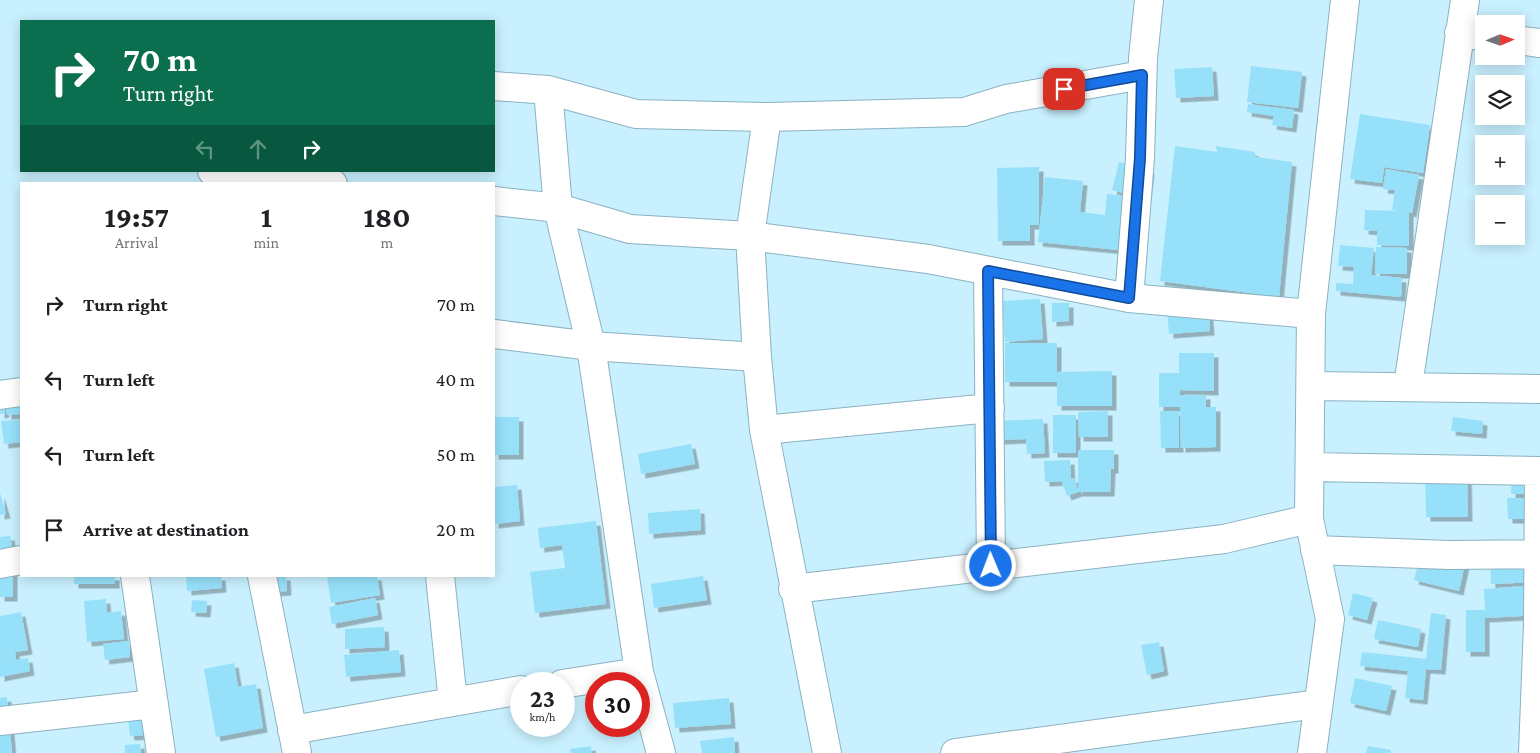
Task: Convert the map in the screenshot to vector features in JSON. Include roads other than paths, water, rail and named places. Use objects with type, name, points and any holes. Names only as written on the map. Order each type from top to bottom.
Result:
[{"type":"street","points":[[1129,298],[1140,158],[1142,75],[1149,0]]},
{"type":"street","points":[[1408,386],[1471,35],[1465,0]]},
{"type":"street","points":[[1312,753],[1330,619],[1309,519],[1312,386],[1311,314],[1337,1]]},
{"type":"street","points":[[1525,41],[1540,43]]},
{"type":"street","points":[[495,86],[548,90],[636,114],[767,117],[964,112],[1006,99],[1142,75]]},
{"type":"street","points":[[548,90],[558,208],[591,346],[639,672]]},
{"type":"street","points":[[767,117],[750,236],[757,357],[764,430],[793,589],[827,753]]},
{"type":"street","points":[[221,172],[314,182]]},
{"type":"street","points":[[495,201],[558,208],[630,229],[750,236],[928,260],[1129,298],[1311,314]]},
{"type":"street","points":[[988,271],[991,566]]},
{"type":"street","points":[[495,334],[591,346],[757,357]]},
{"type":"street","points":[[1312,386],[1540,389]]},
{"type":"street","points":[[0,395],[20,392]]},
{"type":"street","points":[[764,430],[990,408]]},
{"type":"street","points":[[1310,467],[1539,471],[1533,753]]},
{"type":"street","points":[[793,589],[1224,539],[1309,519]]},
{"type":"street","points":[[1315,550],[1449,556],[1538,554]]},
{"type":"street","points":[[0,564],[20,560]]},
{"type":"street","points":[[135,577],[161,753]]},
{"type":"street","points":[[262,577],[294,741],[453,702],[510,692]]},
{"type":"street","points":[[440,577],[453,702]]},
{"type":"street","points":[[0,721],[154,704]]},
{"type":"street","points":[[955,753],[1318,704]]},
{"type":"street","points":[[650,712],[661,753]]}]
